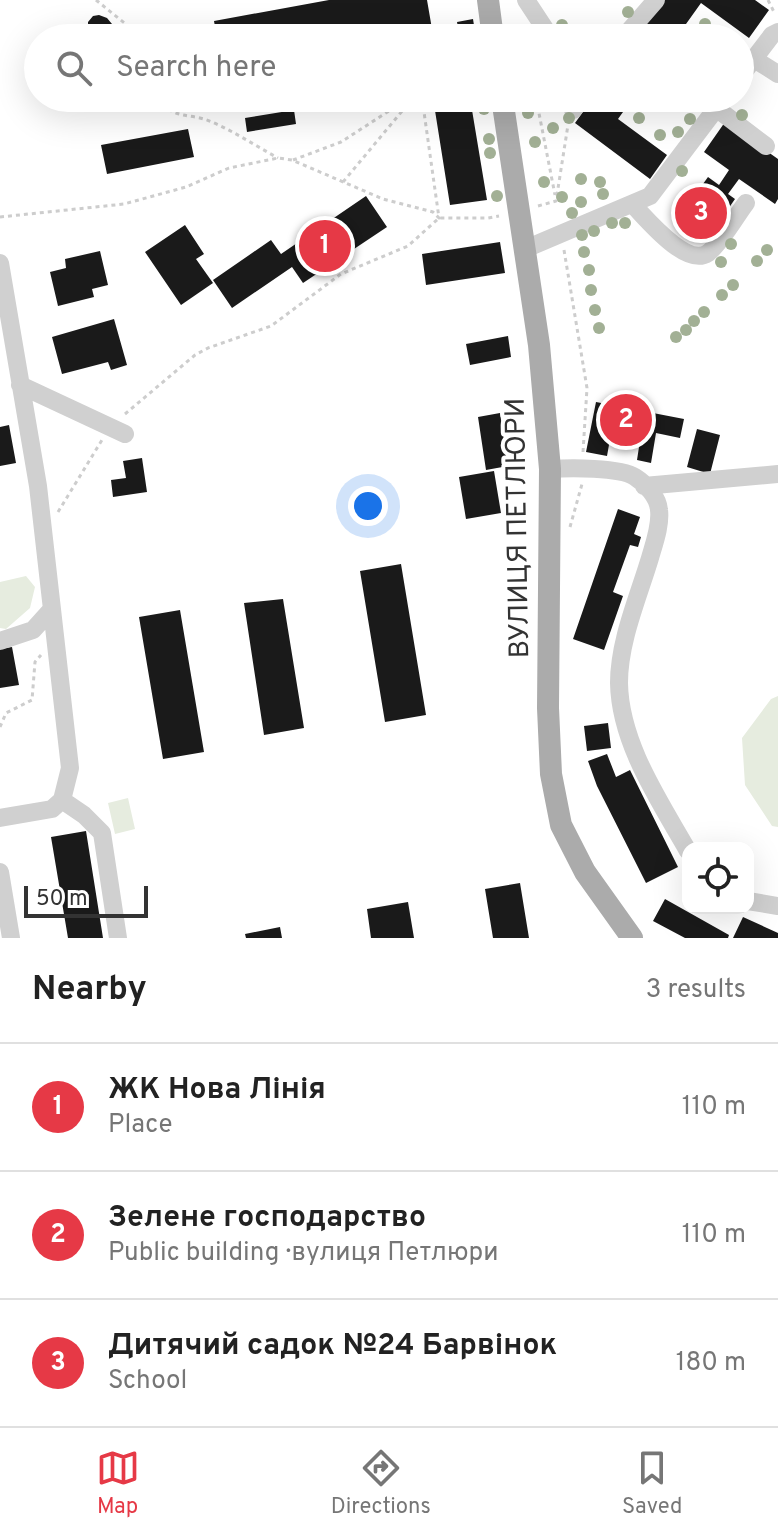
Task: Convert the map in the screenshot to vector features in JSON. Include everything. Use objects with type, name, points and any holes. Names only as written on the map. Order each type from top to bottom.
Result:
[{"type":"main road","points":[[488,0],[491,24]]},
{"type":"main road","name":"ВУЛИЦЯ ПЕТЛЮРИ","points":[[504,112],[539,345],[550,469],[548,708],[551,774],[561,825],[585,872],[632,938]]},
{"type":"street","points":[[526,0],[542,24]]},
{"type":"street","points":[[635,24],[656,0]]},
{"type":"street","points":[[778,32],[772,35],[754,59],[778,74]]},
{"type":"street","points":[[525,249],[650,196],[713,112]]},
{"type":"street","points":[[730,112],[766,146]]},
{"type":"street","points":[[633,205],[648,223],[682,251],[696,256],[707,253],[746,203]]},
{"type":"street","points":[[0,263],[43,532],[70,768],[62,800],[52,809],[0,818]]},
{"type":"street","points":[[20,385],[117,430]]},
{"type":"street","points":[[550,469],[583,467],[633,475],[656,497],[660,513],[654,544],[623,647],[619,682],[623,717],[646,778],[683,842]]},
{"type":"street","points":[[644,486],[778,474]]},
{"type":"street","points":[[0,641],[33,630],[51,610]]},
{"type":"street","points":[[62,800],[84,815],[102,833],[118,938]]},
{"type":"street","points":[[0,872],[11,938]]},
{"type":"street","points":[[754,902],[778,906]]},
{"type":"path","points":[[96,0],[126,24]]},
{"type":"path","points":[[770,1],[778,23]]},
{"type":"path","points":[[174,112],[191,119],[209,120],[278,158]]},
{"type":"path","points":[[292,160],[341,142],[389,112]]},
{"type":"path","points":[[343,182],[400,112]]},
{"type":"path","points":[[424,112],[439,218]]},
{"type":"path","points":[[539,112],[587,388],[582,483],[570,527]]},
{"type":"path","points":[[556,201],[565,133],[574,112]]},
{"type":"path","points":[[0,217],[124,204],[186,187],[229,168],[278,158],[292,160],[383,199],[433,212],[439,218]]},
{"type":"path","points":[[43,532],[117,430],[195,355],[271,326],[341,274],[408,246],[439,218],[488,218],[556,201]]},
{"type":"path","points":[[0,727],[6,713],[32,700],[35,662],[54,641]]},
{"type":"shaded area","points":[[26,576],[35,587],[30,608],[6,629],[0,628],[0,582]]},
{"type":"shaded area","points":[[778,696],[778,827],[772,826],[745,785],[742,738],[771,699]]},
{"type":"shaded area","points":[[128,798],[135,829],[115,834],[108,803]]},
{"type":"building","points":[[329,0],[427,0],[431,24],[215,24],[214,21]]},
{"type":"building","points":[[664,0],[755,0],[769,10],[754,31],[754,24],[730,24],[701,3],[686,24],[646,24]]},
{"type":"building","points":[[93,16],[107,18],[112,24],[88,24]]},
{"type":"building","points":[[473,19],[474,24],[457,24]]},
{"type":"building","points":[[294,112],[296,124],[247,132],[245,118]]},
{"type":"building","points":[[435,112],[472,112],[487,200],[450,205]]},
{"type":"building","points":[[583,112],[623,112],[618,119],[667,155],[650,179],[575,123]]},
{"type":"building","points":[[725,122],[778,159],[778,199],[775,204],[739,179],[728,194],[735,199],[710,235],[697,226],[701,221],[685,209],[708,177],[719,185],[729,170],[704,152]]},
{"type":"building","points":[[188,129],[194,157],[107,174],[101,145]]},
{"type":"building","points":[[366,196],[387,227],[303,283],[292,267],[232,308],[213,280],[271,240],[281,254]]},
{"type":"building","points":[[185,225],[204,254],[196,259],[213,283],[181,305],[145,252]]},
{"type":"building","points":[[500,242],[505,273],[426,285],[422,254]]},
{"type":"building","points":[[100,251],[108,285],[92,289],[94,297],[58,306],[50,272],[66,268],[65,259]]},
{"type":"building","points":[[114,319],[127,365],[111,370],[108,362],[62,374],[52,337]]},
{"type":"building","points":[[508,336],[511,357],[470,365],[466,344]]},
{"type":"building","points":[[596,402],[684,419],[680,438],[656,433],[651,463],[637,460],[641,434],[612,428],[607,456],[586,452]]},
{"type":"building","points":[[500,413],[508,466],[486,470],[478,417]]},
{"type":"building","points":[[9,425],[16,463],[0,466],[0,427]]},
{"type":"building","points":[[697,429],[720,435],[710,474],[687,467]]},
{"type":"building","points":[[142,458],[147,492],[113,497],[111,480],[126,478],[123,461]]},
{"type":"building","points":[[494,471],[501,513],[466,519],[459,477]]},
{"type":"building","points":[[618,509],[640,517],[634,534],[641,537],[638,547],[630,545],[613,592],[623,596],[604,650],[573,639]]},
{"type":"building","points":[[401,564],[426,715],[385,722],[360,571]]},
{"type":"building","points":[[283,599],[304,728],[264,735],[244,603]]},
{"type":"building","points":[[180,610],[204,752],[163,759],[139,617]]},
{"type":"building","points":[[12,647],[19,685],[0,688],[0,649]]},
{"type":"building","points":[[608,723],[611,748],[587,751],[584,726]]},
{"type":"building","points":[[607,754],[616,777],[630,770],[678,867],[646,883],[597,786],[588,761]]},
{"type":"building","points":[[86,831],[103,938],[68,938],[51,837]]},
{"type":"building","points":[[520,883],[529,938],[493,938],[485,889]]},
{"type":"building","points":[[665,899],[682,909],[682,914],[692,914],[729,935],[728,938],[685,938],[653,921]]},
{"type":"building","points":[[408,902],[414,938],[371,938],[367,909]]},
{"type":"building","points":[[743,917],[778,933],[778,938],[733,938]]},
{"type":"building","points":[[280,927],[282,938],[246,938],[245,934]]},
{"type":"place","name":"Дитячий садок №24 Барвінок","points":[[701,213]]},
{"type":"place","name":"ЖК Нова Лінія","points":[[325,246]]},
{"type":"place","name":"Зелене господарство","points":[[626,420]]}]
